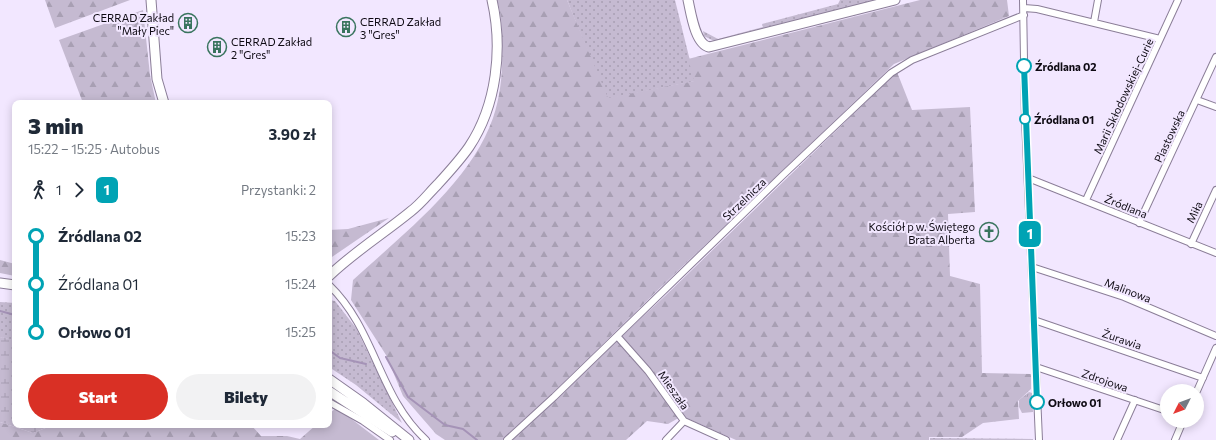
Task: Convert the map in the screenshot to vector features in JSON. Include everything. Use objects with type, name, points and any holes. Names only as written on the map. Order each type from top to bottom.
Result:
[{"type":"street","points":[[151,0],[157,79],[163,100]]},
{"type":"street","points":[[332,273],[416,207],[455,165],[473,141],[488,106],[495,74],[497,41],[492,0]]},
{"type":"street","points":[[688,0],[699,40],[705,46],[711,47],[895,0]]},
{"type":"street","points":[[1024,0],[1028,178],[1039,440]]},
{"type":"street","points":[[1094,22],[1098,0]]},
{"type":"street","name":"Marii Skłodowskiej-Curie","points":[[1086,200],[1178,0]]},
{"type":"street","name":"Strzelnicza","points":[[506,440],[523,427],[782,176],[891,73],[919,57],[1024,12],[1037,9],[1160,39]]},
{"type":"street","name":"Piastowska","points":[[1139,222],[1216,57]]},
{"type":"street","points":[[1197,100],[1216,107]]},
{"type":"street","name":"Źródlana","points":[[1028,178],[1216,253]]},
{"type":"street","name":"Miła","points":[[1191,244],[1216,190]]},
{"type":"street","name":"Malinowa","points":[[1032,267],[1124,297],[1216,336]]},
{"type":"street","points":[[0,284],[12,285]]},
{"type":"street","points":[[332,288],[345,302],[365,334],[393,398],[409,422],[426,440]]},
{"type":"street","name":"Żurawia","points":[[1034,320],[1203,378]]},
{"type":"street","name":"Mieszała","points":[[617,336],[648,371],[684,421],[726,440]]},
{"type":"street","points":[[1200,384],[1216,348]]},
{"type":"street","name":"Zdrojowa","points":[[1036,367],[1160,409]]},
{"type":"street","points":[[332,381],[363,402],[409,440]]},
{"type":"street","points":[[332,393],[403,440]]},
{"type":"street","points":[[1117,440],[1135,400]]},
{"type":"street","points":[[332,404],[362,421],[390,440]]},
{"type":"street","points":[[666,440],[684,421]]},
{"type":"street","points":[[1175,440],[1180,428]]},
{"type":"street","points":[[707,440],[712,434]]},
{"type":"green space","points":[[45,0],[130,0],[55,28]]},
{"type":"green space","points":[[497,0],[567,0],[608,98],[694,81],[688,59],[920,0],[1007,0],[1009,16],[894,64],[662,286],[514,431],[502,440],[445,440],[436,434],[403,396],[386,355],[351,300],[353,280],[413,226],[452,186],[469,164],[483,141],[496,109],[501,82],[502,28]]},
{"type":"green space","points":[[567,0],[675,0],[695,81],[607,99]]},
{"type":"green space","points":[[840,0],[877,0],[716,42],[704,36],[703,31],[718,39],[763,27],[762,24],[838,4]]},
{"type":"green space","points":[[143,10],[150,75],[155,100],[82,100],[59,40]]},
{"type":"green space","points":[[897,72],[912,110],[970,107],[975,212],[948,214],[950,276],[980,284],[982,373],[1031,374],[1031,389],[1018,401],[1019,419],[983,423],[962,437],[929,437],[929,440],[736,440],[682,416],[668,424],[647,421],[626,440],[510,440],[665,296]]},
{"type":"green space","points":[[389,218],[332,257],[332,230],[348,229]]},
{"type":"green space","points":[[0,260],[12,263],[12,275],[0,273]]},
{"type":"green space","points":[[332,300],[335,301],[356,328],[402,423],[356,385],[332,369]]},
{"type":"green space","points":[[0,302],[12,303],[12,340],[0,337]]},
{"type":"green space","points":[[0,337],[12,339],[12,426],[0,422]]},
{"type":"green space","points":[[1029,392],[1032,393],[1033,412],[1022,413],[1019,407],[1019,400]]},
{"type":"green space","points":[[336,408],[333,440],[0,440],[0,422],[12,426],[12,428],[18,428],[33,433],[46,428],[254,428],[261,436],[287,436],[300,439],[313,428],[332,428],[332,411]]},
{"type":"green space","points":[[337,408],[379,440],[302,440],[314,428],[332,428],[332,412]]},
{"type":"green space","points":[[18,428],[46,428],[33,433]]},
{"type":"green space","points":[[930,438],[1033,439],[1033,440],[930,440]]},
{"type":"waterway","points":[[0,311],[12,314]]},
{"type":"waterway","points":[[332,352],[340,358],[366,364]]},
{"type":"waterway","points":[[386,357],[408,397],[445,425],[463,429],[477,440]]},
{"type":"bus line","name":"1","points":[[1024,66],[1037,402]]},
{"type":"place","name":"CERRAD Zakład \"Mały Piec\"","points":[[188,23]]},
{"type":"place","name":"CERRAD Zakład 3 \"Gres\"","points":[[346,27]]},
{"type":"place","name":"CERRAD Zakład 2 \"Gres\"","points":[[217,47]]},
{"type":"place","name":"Źródlana 02","points":[[1024,66]]},
{"type":"place","name":"Źródlana 01","points":[[1025,119]]},
{"type":"place","name":"Kościół p w. Świętego Brata Alberta","points":[[989,232]]},
{"type":"place","name":"Orłowo 01","points":[[1037,402]]}]
